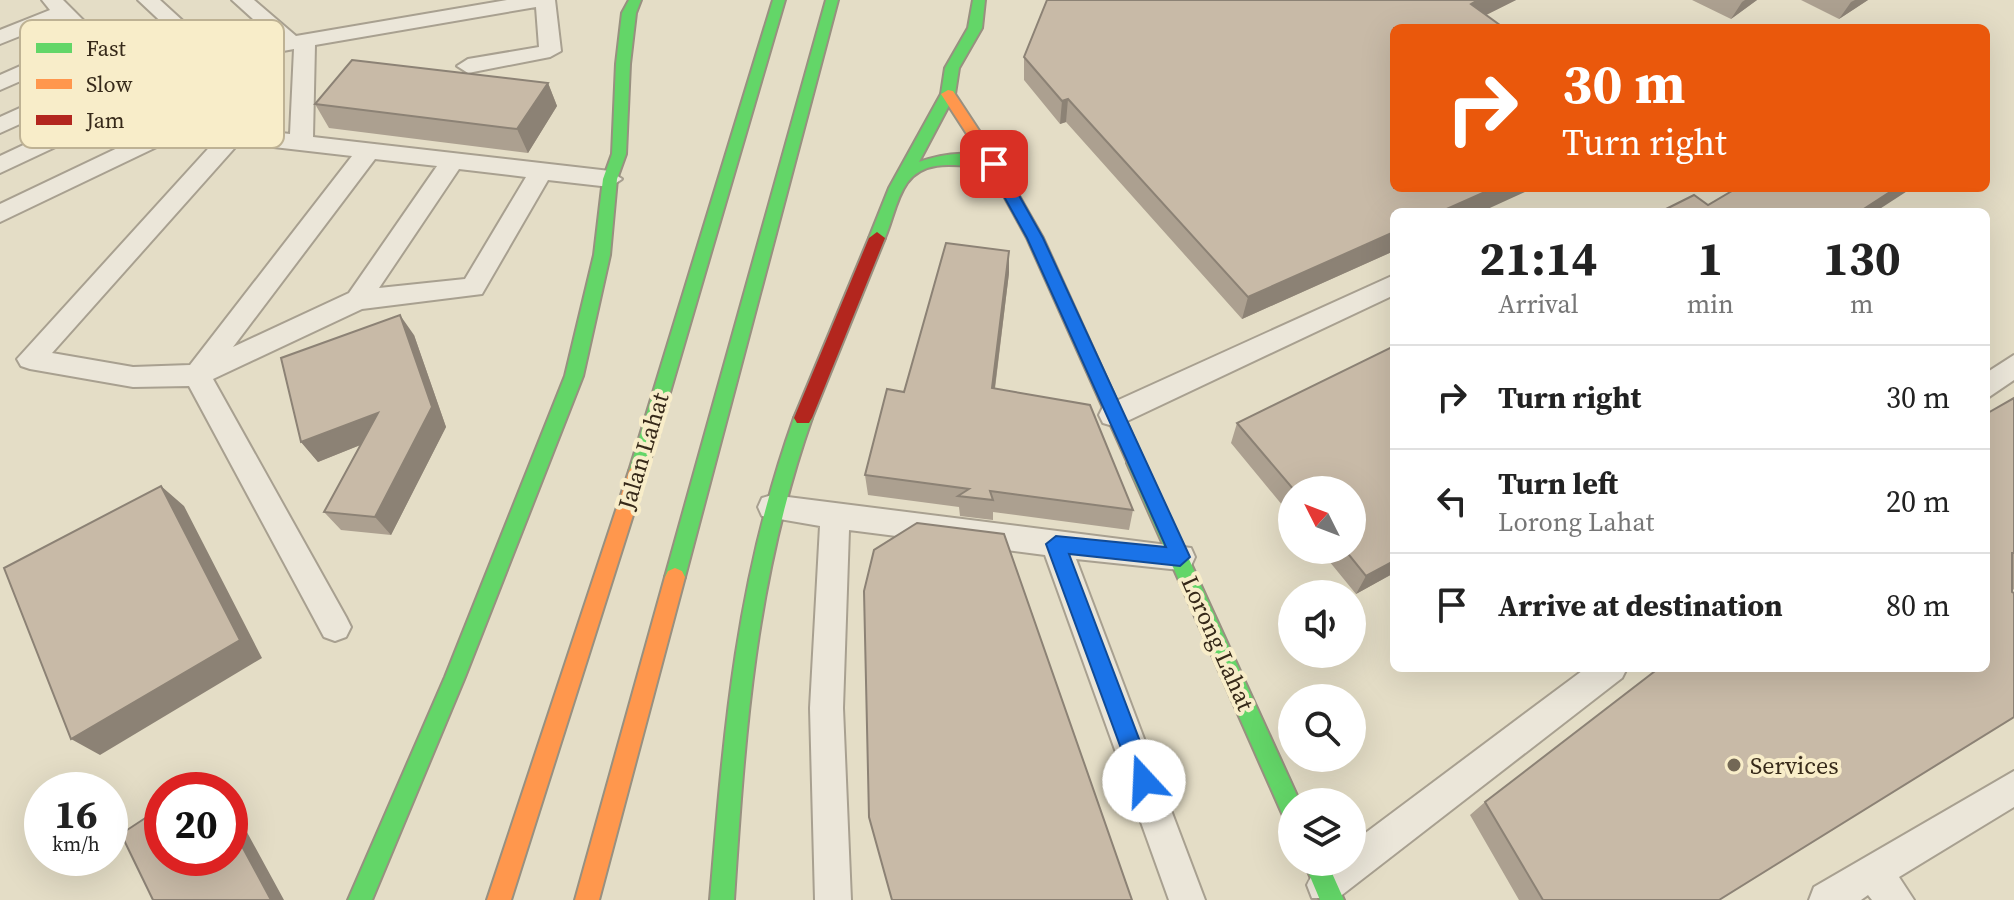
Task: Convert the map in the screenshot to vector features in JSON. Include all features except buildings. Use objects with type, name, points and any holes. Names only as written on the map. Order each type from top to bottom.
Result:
[{"type":"main road","points":[[360,900],[503,560],[574,376],[602,255],[610,179],[619,154],[623,64],[629,13],[635,0]]},
{"type":"main road","points":[[764,0],[770,29]]},
{"type":"main road","name":"Jalan Lahat","points":[[499,900],[618,537],[779,0]]},
{"type":"main road","points":[[722,900],[735,737],[750,623],[772,507],[785,463],[903,177],[948,94],[952,68],[975,28],[979,0]]},
{"type":"main road","points":[[587,900],[823,36],[840,4]]},
{"type":"main road","points":[[605,55],[604,156],[610,179]]},
{"type":"main road","points":[[948,94],[967,80]]},
{"type":"main road","name":"Lorong Lahat","points":[[948,94],[994,164],[1035,238],[1282,788]]},
{"type":"main road","points":[[903,177],[935,156],[968,157],[994,164]]},
{"type":"lane","points":[[148,0],[170,20]]},
{"type":"lane","points":[[242,0],[269,20]]},
{"type":"lane","points":[[284,44],[544,0],[550,51],[468,66]]},
{"type":"lane","points":[[33,20],[58,6]]},
{"type":"lane","points":[[0,38],[20,27]]},
{"type":"lane","points":[[284,32],[298,42]]},
{"type":"lane","points":[[298,42],[301,145]]},
{"type":"lane","points":[[0,83],[20,74]]},
{"type":"lane","points":[[0,126],[20,117]]},
{"type":"lane","points":[[284,143],[610,179]]},
{"type":"lane","points":[[0,165],[36,148]]},
{"type":"lane","points":[[0,214],[136,148]]},
{"type":"lane","points":[[222,148],[30,359],[133,377],[197,375],[358,300],[473,287],[541,171]]},
{"type":"lane","points":[[197,375],[368,152]]},
{"type":"lane","points":[[358,300],[453,161]]},
{"type":"lane","points":[[1113,415],[1390,286]]},
{"type":"lane","points":[[1990,385],[2014,365]]},
{"type":"lane","points":[[197,375],[335,627]]},
{"type":"lane","points":[[772,507],[1180,557]]},
{"type":"lane","points":[[833,900],[825,715],[828,592],[836,516]]},
{"type":"lane","points":[[1056,544],[1187,900]]},
{"type":"lane","points":[[1324,882],[1606,672]]},
{"type":"lane","points":[[1827,900],[1885,887],[2014,788]]},
{"type":"traffic: fast","points":[[360,900],[455,677],[574,376],[602,255],[610,179],[619,154],[623,64],[629,13],[635,0]]},
{"type":"traffic: fast","points":[[638,471],[779,0]]},
{"type":"traffic: fast","points":[[675,577],[832,0]]},
{"type":"traffic: fast","points":[[877,238],[897,188],[948,94],[952,68],[975,28],[979,0]]},
{"type":"traffic: fast","points":[[903,177],[947,159],[994,164]]},
{"type":"traffic: fast","points":[[722,900],[737,717],[754,594],[782,475],[803,418]]},
{"type":"traffic: fast","points":[[1136,463],[1282,788]]},
{"type":"traffic: fast","points":[[1321,876],[1332,900]]},
{"type":"traffic: slow","points":[[948,94],[994,164],[1035,238],[1136,463]]},
{"type":"traffic: slow","points":[[499,900],[638,471]]},
{"type":"traffic: slow","points":[[587,900],[675,577]]},
{"type":"traffic: jam","points":[[803,418],[877,238]]},
{"type":"place","name":"Services","points":[[1734,765]]},
{"type":"route","points":[[994,164],[1035,238],[1180,557],[1056,544],[1144,781]]}]
